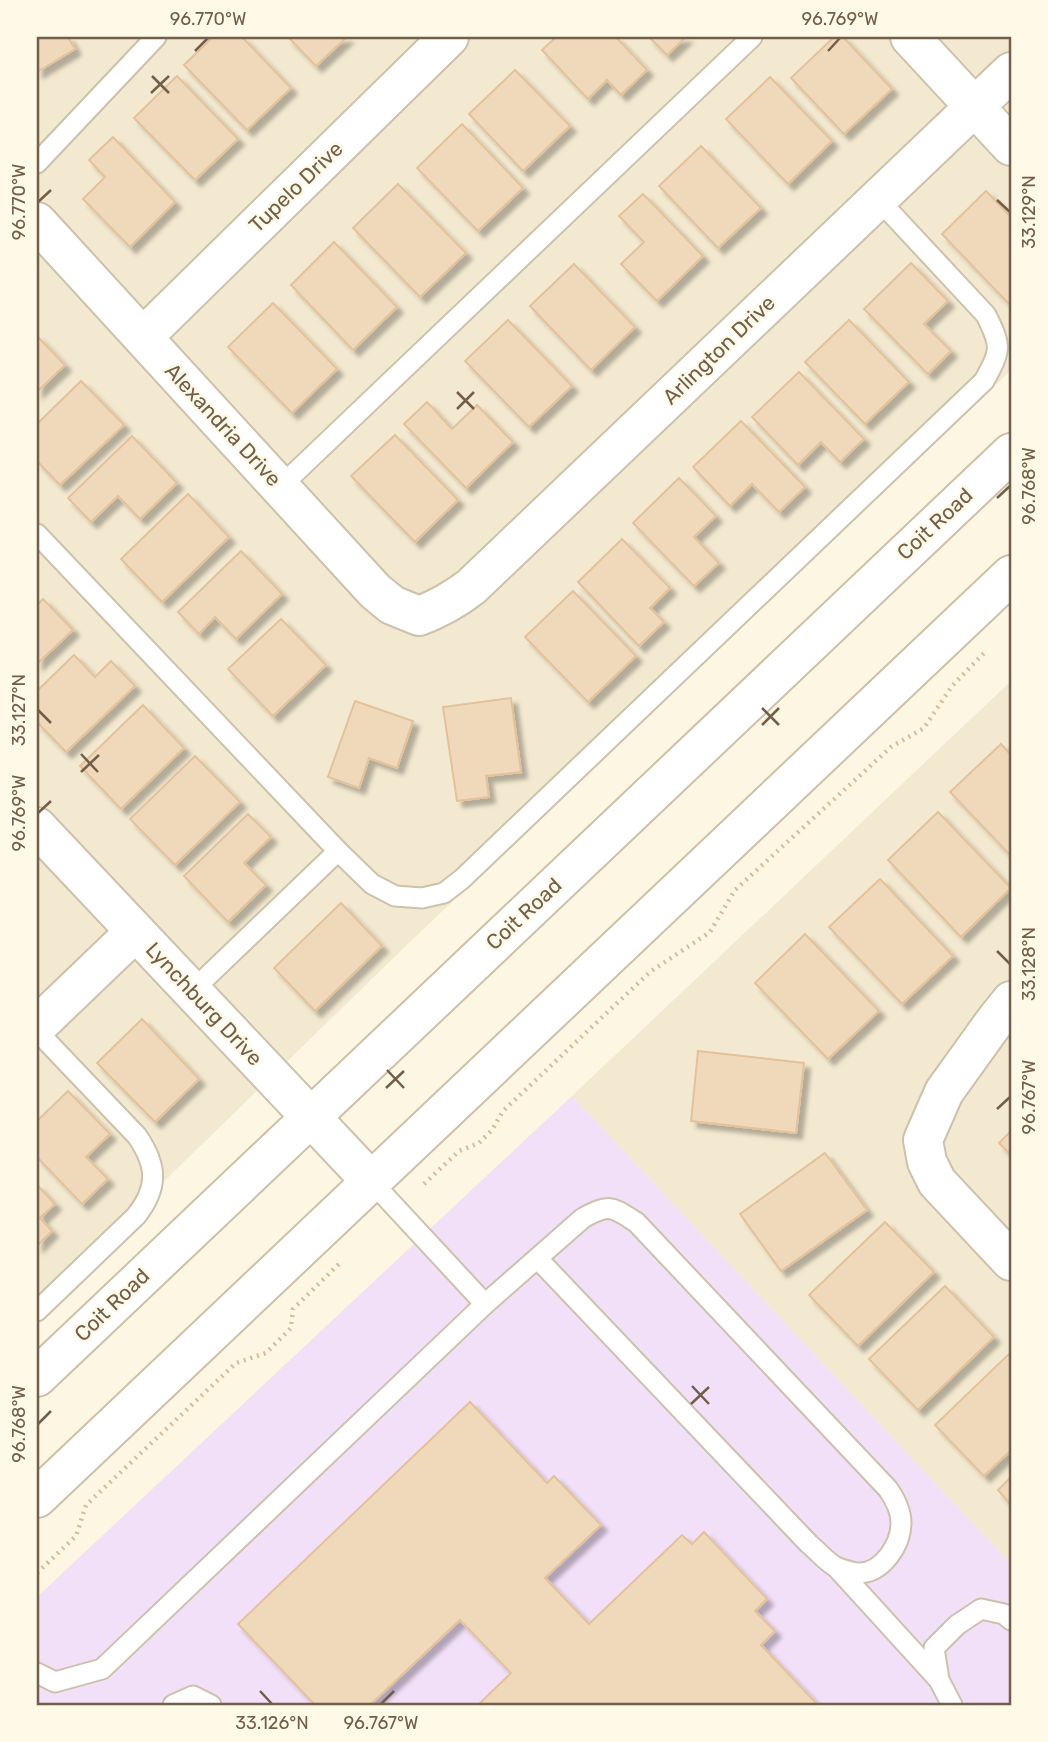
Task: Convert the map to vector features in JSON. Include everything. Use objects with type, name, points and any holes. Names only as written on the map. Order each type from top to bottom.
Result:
[{"type":"street","name":"Tupelo Drive","points":[[143,337],[449,37]]},
{"type":"street","points":[[910,37],[1011,146]]},
{"type":"street","name":"Arlington Drive","points":[[419,616],[439,608],[471,587],[1011,72]]},
{"type":"street","name":"Alexandria Drive","points":[[37,222],[375,591],[392,605],[419,616]]},
{"type":"street","name":"Coit Road","points":[[37,1377],[1011,453]]},
{"type":"street","points":[[37,1498],[1011,575]]},
{"type":"street","name":"Lynchburg Drive","points":[[37,827],[371,1181]]},
{"type":"street","points":[[37,1029],[135,932]]},
{"type":"street","points":[[1011,1001],[944,1092],[923,1140],[929,1166],[937,1182],[1011,1261]]},
{"type":"lane","points":[[280,487],[752,37]]},
{"type":"lane","points":[[37,163],[150,39]]},
{"type":"lane","points":[[37,534],[372,884],[395,896],[422,898],[444,893],[552,794],[984,381],[997,357],[996,336],[986,315],[878,199]]},
{"type":"lane","points":[[191,992],[338,851]]},
{"type":"lane","points":[[37,1029],[137,1136],[150,1156],[153,1172],[147,1199],[136,1216],[37,1311]]},
{"type":"lane","points":[[371,1181],[485,1304]]},
{"type":"lane","points":[[37,1673],[55,1682],[102,1669],[485,1304],[583,1218],[599,1209],[614,1208],[636,1222],[888,1489],[898,1504],[901,1524],[897,1543],[886,1559],[872,1570],[858,1573],[836,1568]]},
{"type":"lane","points":[[538,1259],[809,1544],[836,1568],[939,1680],[952,1705]]},
{"type":"lane","points":[[939,1680],[934,1648],[957,1625],[981,1609],[1004,1614],[1011,1620]]},
{"type":"lane","points":[[173,1705],[193,1696],[211,1705]]},
{"type":"path","points":[[397,1209],[459,1151],[479,1143],[492,1130],[503,1111],[650,972],[710,932],[735,890],[873,762],[891,747],[924,727],[952,686],[989,648]]},
{"type":"path","points":[[37,1573],[76,1536],[86,1505],[236,1363],[266,1353],[291,1328],[293,1309],[339,1264]]},
{"type":"shaded area","points":[[37,37],[1011,37],[1011,370],[414,938],[37,1305]]},
{"type":"shaded area","points":[[1011,681],[1011,1564],[572,1096]]},
{"type":"shaded area","points":[[572,1096],[1011,1564],[1011,1705],[37,1705],[37,1597]]},
{"type":"building","points":[[37,37],[68,37],[75,49],[37,72]]},
{"type":"building","points":[[213,37],[242,37],[291,88],[247,130],[184,65]]},
{"type":"building","points":[[288,37],[347,37],[316,66]]},
{"type":"building","points":[[556,37],[616,37],[647,70],[621,95],[607,80],[588,99],[542,50]]},
{"type":"building","points":[[649,37],[686,37],[667,55]]},
{"type":"building","points":[[834,37],[843,37],[892,89],[844,134],[791,78]]},
{"type":"building","points":[[515,70],[570,126],[523,171],[469,114]]},
{"type":"building","points":[[177,76],[238,139],[195,180],[134,118]]},
{"type":"building","points":[[770,77],[832,141],[788,184],[726,119]]},
{"type":"building","points":[[462,124],[523,188],[478,231],[417,168]]},
{"type":"building","points":[[113,137],[175,202],[130,247],[83,199],[105,177],[89,160]]},
{"type":"building","points":[[701,146],[761,208],[718,248],[659,186]]},
{"type":"building","points":[[398,184],[466,253],[420,297],[353,228]]},
{"type":"building","points":[[986,191],[1011,217],[1009,304],[942,234]]},
{"type":"building","points":[[643,194],[703,256],[657,301],[621,264],[644,242],[619,216]]},
{"type":"building","points":[[334,242],[397,307],[353,350],[291,285]]},
{"type":"building","points":[[911,263],[948,301],[924,324],[951,351],[928,374],[864,309]]},
{"type":"building","points":[[574,264],[635,327],[591,370],[530,306]]},
{"type":"building","points":[[273,303],[337,369],[292,413],[228,347]]},
{"type":"building","points":[[508,320],[572,386],[529,427],[465,361]]},
{"type":"building","points":[[849,320],[909,382],[865,424],[805,362]]},
{"type":"building","points":[[37,336],[65,365],[37,392]]},
{"type":"building","points":[[799,372],[864,439],[840,462],[821,442],[798,465],[752,417]]},
{"type":"building","points":[[81,381],[124,425],[60,485],[37,461],[37,424]]},
{"type":"building","points":[[427,402],[452,429],[477,405],[513,442],[466,488],[404,424]]},
{"type":"building","points":[[741,421],[805,487],[779,512],[752,484],[730,506],[693,467]]},
{"type":"building","points":[[395,435],[458,500],[415,542],[351,476]]},
{"type":"building","points":[[132,436],[177,483],[140,519],[118,496],[91,522],[68,498]]},
{"type":"building","points":[[679,478],[716,516],[694,537],[719,563],[694,586],[633,523]]},
{"type":"building","points":[[188,494],[229,537],[162,602],[121,559]]},
{"type":"building","points":[[622,539],[670,588],[650,608],[664,622],[639,646],[578,582]]},
{"type":"building","points":[[241,551],[282,594],[236,639],[215,617],[199,634],[178,612]]},
{"type":"building","points":[[573,591],[636,656],[588,702],[525,637]]},
{"type":"building","points":[[43,599],[73,630],[37,664],[37,605]]},
{"type":"building","points":[[281,619],[326,665],[273,716],[228,669]]},
{"type":"building","points":[[74,655],[95,677],[111,661],[135,686],[66,752],[37,722],[37,691]]},
{"type":"building","points":[[511,698],[521,772],[486,776],[489,797],[457,801],[443,707]]},
{"type":"building","points":[[355,701],[413,721],[397,768],[369,758],[359,788],[328,777]]},
{"type":"building","points":[[143,705],[184,748],[121,809],[80,766]]},
{"type":"building","points":[[1001,744],[1011,755],[1011,856],[950,792]]},
{"type":"building","points":[[195,756],[240,802],[175,865],[130,819]]},
{"type":"building","points":[[938,812],[1011,888],[961,937],[888,860]]},
{"type":"building","points":[[248,814],[271,837],[244,863],[266,885],[228,922],[184,876]]},
{"type":"building","points":[[880,879],[953,956],[902,1004],[829,927]]},
{"type":"building","points":[[341,903],[382,946],[315,1011],[274,968]]},
{"type":"building","points":[[805,934],[879,1011],[828,1059],[755,983]]},
{"type":"building","points":[[142,1019],[199,1079],[155,1122],[97,1063]]},
{"type":"building","points":[[698,1051],[804,1063],[796,1133],[691,1121]]},
{"type":"building","points":[[68,1091],[110,1134],[86,1157],[108,1179],[82,1204],[37,1157],[37,1121]]},
{"type":"building","points":[[1011,1131],[1011,1155],[999,1143]]},
{"type":"building","points":[[825,1153],[867,1210],[781,1271],[740,1214]]},
{"type":"building","points":[[37,1185],[55,1204],[40,1218],[52,1231],[37,1246]]},
{"type":"building","points":[[885,1222],[934,1272],[858,1346],[809,1295]]},
{"type":"building","points":[[945,1286],[994,1337],[918,1410],[869,1359]]},
{"type":"building","points":[[1011,1352],[1011,1450],[984,1476],[935,1425]]},
{"type":"building","points":[[470,1402],[547,1483],[554,1476],[601,1525],[545,1578],[589,1624],[682,1535],[692,1544],[704,1532],[767,1599],[755,1611],[775,1631],[761,1645],[818,1705],[478,1705],[511,1673],[460,1620],[370,1705],[315,1705],[238,1624]]},
{"type":"building","points":[[1011,1477],[1011,1505],[998,1490]]}]
